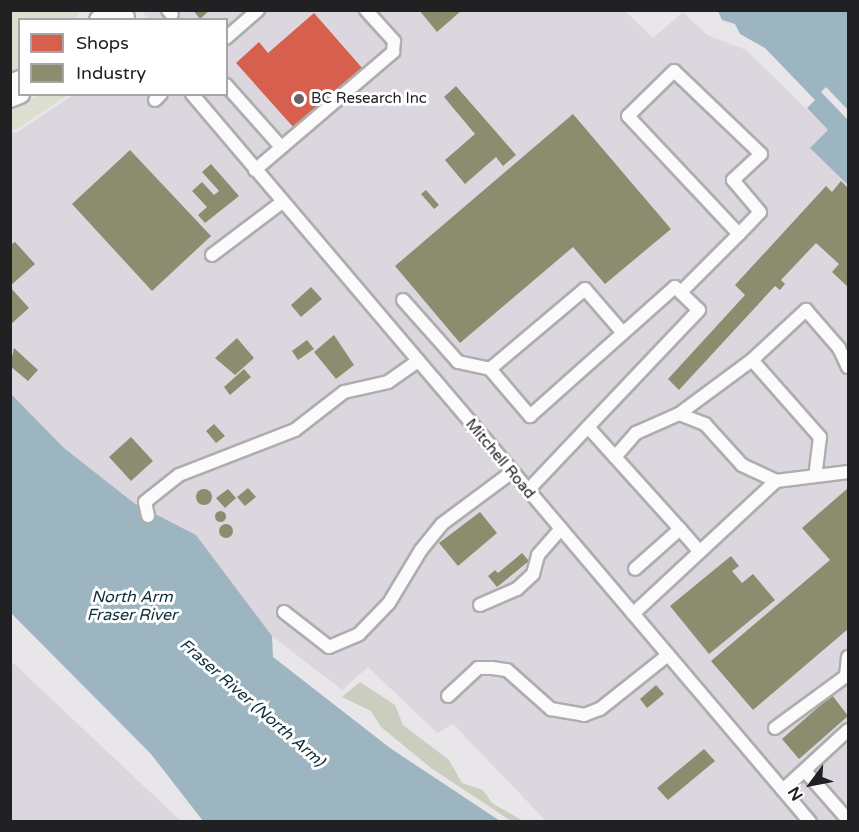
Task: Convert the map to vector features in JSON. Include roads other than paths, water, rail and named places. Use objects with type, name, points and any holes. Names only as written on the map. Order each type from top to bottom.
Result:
[{"type":"street","points":[[228,36],[258,10]]},
{"type":"street","points":[[255,170],[393,52],[394,41],[366,10]]},
{"type":"street","points":[[681,292],[739,234],[760,212],[733,180],[761,154],[674,71],[628,116],[739,234]]},
{"type":"street","points":[[228,87],[281,147]]},
{"type":"street","name":"Mitchell Road","points":[[194,96],[810,822]]},
{"type":"street","points":[[212,255],[282,202]]},
{"type":"street","points":[[403,300],[458,362],[490,369],[530,416],[675,287],[699,310],[528,490]]},
{"type":"street","points":[[490,369],[585,289],[622,333]]},
{"type":"street","points":[[615,457],[636,433],[679,414],[752,360],[806,310],[839,348],[849,367]]},
{"type":"street","points":[[752,360],[820,437],[815,476]]},
{"type":"street","points":[[148,516],[145,502],[179,475],[295,430],[344,392],[388,382],[417,361]]},
{"type":"street","points":[[679,414],[705,424],[742,465],[776,481],[849,472]]},
{"type":"street","points":[[588,428],[700,552]]},
{"type":"street","points":[[284,612],[329,647],[359,634],[389,603],[421,550],[442,524],[512,472]]},
{"type":"street","points":[[633,614],[776,481]]},
{"type":"street","points":[[634,569],[680,529]]},
{"type":"street","points":[[480,605],[517,589],[533,574],[538,555],[561,530]]},
{"type":"street","points":[[448,696],[478,668],[507,670],[551,709],[585,715],[600,709],[668,655]]},
{"type":"street","points":[[776,728],[847,677],[849,657]]},
{"type":"street","points":[[783,790],[847,736]]},
{"type":"street","points":[[805,771],[849,820]]},
{"type":"water","points":[[718,11],[848,11],[848,185],[810,148],[828,130],[807,108],[815,100],[765,48],[740,34],[735,24],[722,20]]},
{"type":"water","name":"North Arm Fraser River","points":[[11,394],[64,448],[134,503],[196,535],[272,636],[273,657],[390,748],[500,821],[203,821],[151,754],[11,613]]},
{"type":"place","name":"BC Research Inc","points":[[299,99]]},
{"type":"water label","name":"Fraser River (North Arm)","points":[[252,703]]}]
